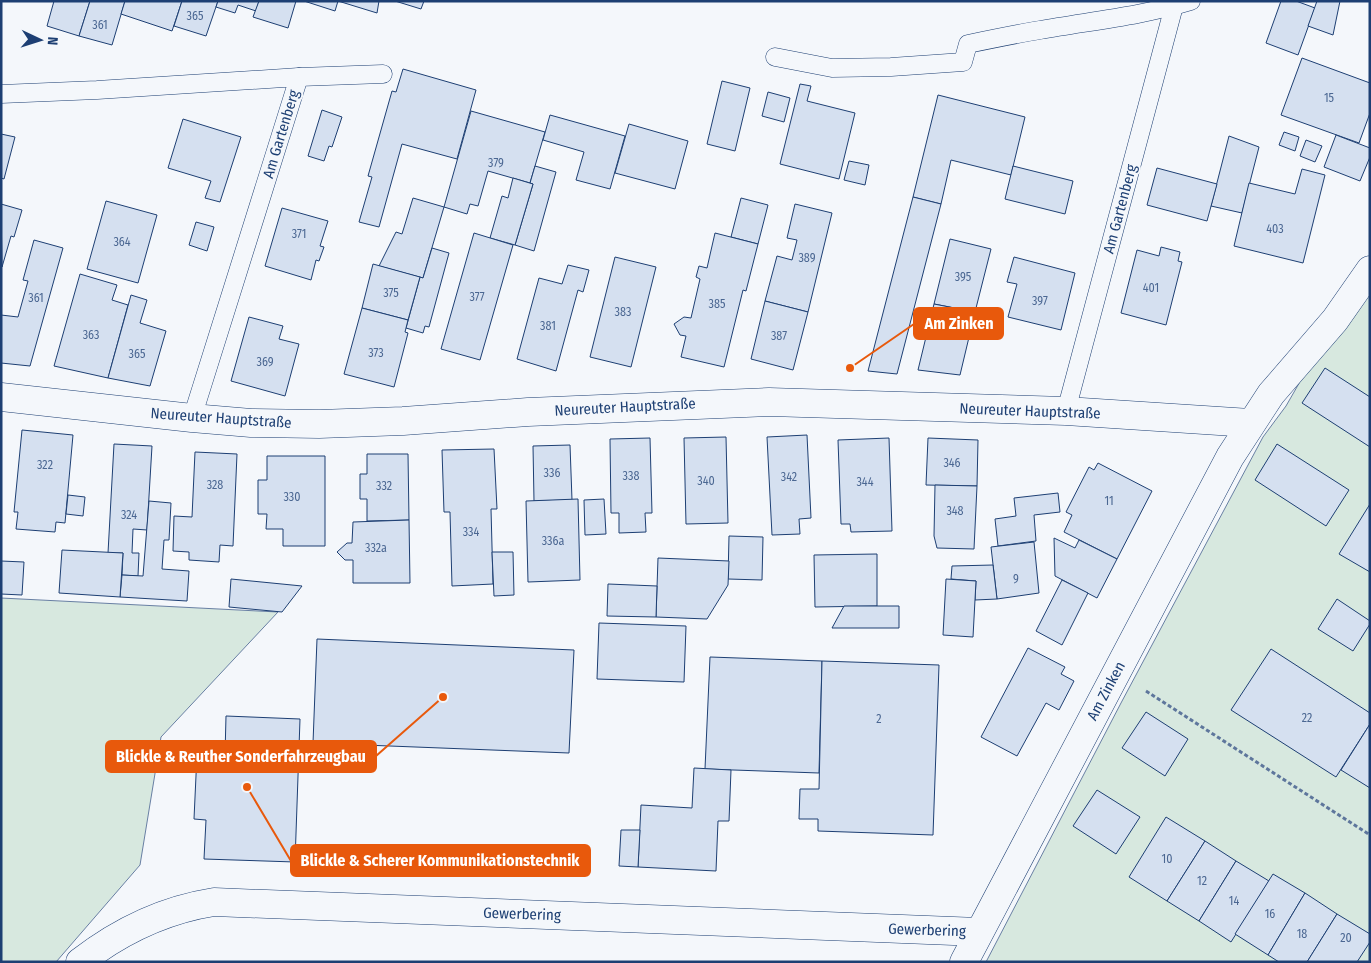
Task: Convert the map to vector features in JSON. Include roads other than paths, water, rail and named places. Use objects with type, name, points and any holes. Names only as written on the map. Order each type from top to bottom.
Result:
[{"type":"street","name":"Am Zinken","points":[[964,962],[1230,457],[1250,423],[1271,394],[1335,320],[1370,270]]},
{"type":"street","name":"Neureuter Hauptstraße","points":[[1,397],[251,423],[319,424],[403,421],[626,407],[769,402],[1066,411],[1250,423]]},
{"type":"street","name":"Gewerbering","points":[[80,962],[119,934],[137,925],[189,906],[214,902],[979,932]]},
{"type":"lane","points":[[775,57],[832,68],[891,68],[963,62],[968,44],[1174,6],[1191,1]]},
{"type":"lane","name":"Am Gartenberg","points":[[1066,411],[1174,6]]},
{"type":"lane","points":[[299,77],[383,74]]},
{"type":"lane","name":"Am Gartenberg","points":[[1,94],[299,77],[192,418]]},
{"type":"place","name":"Am Zinken","points":[[850,368]]},
{"type":"place","name":"Blickle & Reuther Sonderfahrzeugbau","points":[[443,697]]},
{"type":"place","name":"Blickle & Scherer Kommunikationstechnik","points":[[247,787]]}]
